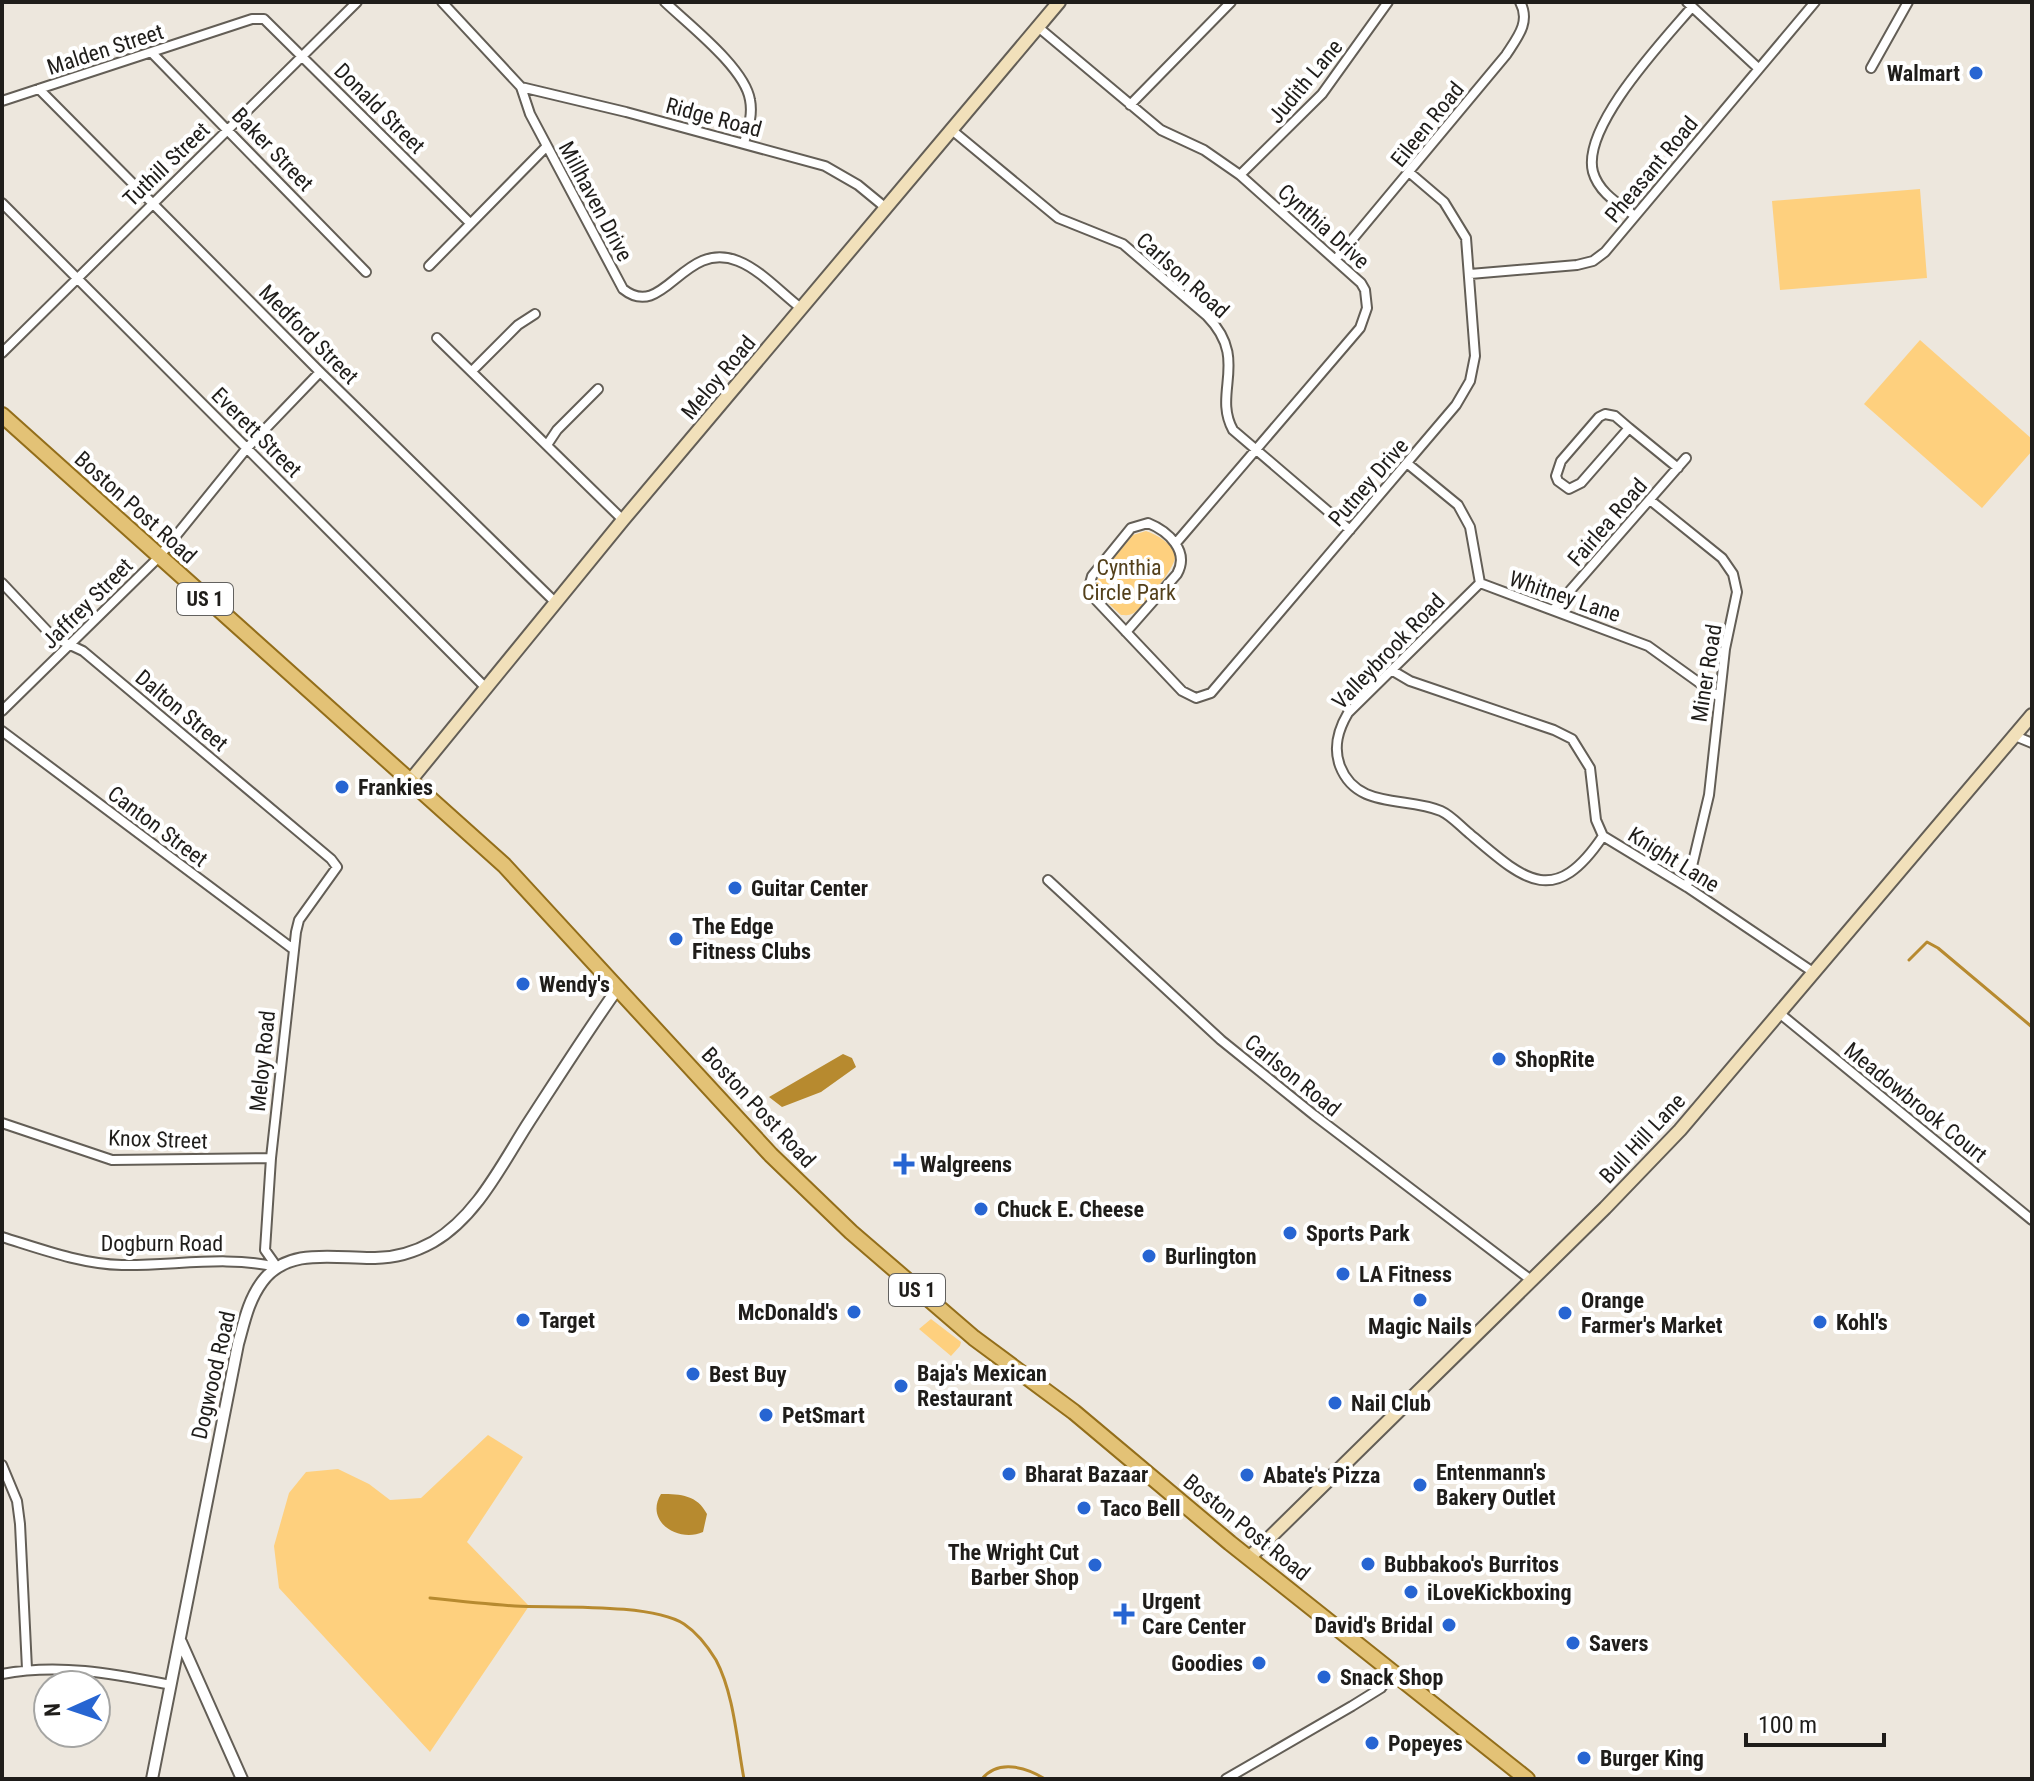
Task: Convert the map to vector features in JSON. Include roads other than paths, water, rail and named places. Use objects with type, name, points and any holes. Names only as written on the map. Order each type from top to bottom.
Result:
[{"type":"main road","name":"Meloy Road","points":[[410,781],[623,520],[1059,2]]},
{"type":"main road","name":"Boston Post Road","points":[[2,415],[504,865],[771,1155],[851,1232],[974,1338],[1074,1412],[1249,1558],[1527,1779]]},
{"type":"main road","name":"Bull Hill Lane","points":[[1249,1558],[1605,1208],[1680,1130],[2032,715]]},
{"type":"street","name":"Tuthill Street","points":[[2,353],[357,2]]},
{"type":"street","name":"Millhaven Drive","points":[[442,2],[521,87],[530,114],[620,285],[628,293],[638,297],[651,296],[694,263],[710,258],[728,258],[748,265],[802,309]]},
{"type":"street","points":[[665,2],[732,68],[745,85],[751,109],[744,143]]},
{"type":"street","points":[[1130,105],[1231,2]]},
{"type":"street","name":"Judith Lane","points":[[1240,175],[1322,94],[1388,2]]},
{"type":"street","name":"Eileen Road","points":[[1336,259],[1410,173],[1516,39],[1525,21],[1520,2]]},
{"type":"street","name":"Pheasant Road","points":[[1470,274],[1585,264],[1605,252],[1815,2]]},
{"type":"street","points":[[1871,68],[1908,2]]},
{"type":"street","points":[[1635,216],[1601,189],[1593,172],[1594,145],[1631,80],[1690,4],[1758,68]]},
{"type":"street","name":"Malden Street","points":[[2,101],[252,19],[264,19]]},
{"type":"street","name":"Donald Street","points":[[264,19],[470,223]]},
{"type":"street","name":"Cynthia Drive","points":[[1038,27],[1161,130],[1204,150],[1240,175],[1336,259],[1365,290],[1366,316],[1360,328],[1176,543]]},
{"type":"street","name":"Baker Street","points":[[152,53],[366,272]]},
{"type":"street","name":"Ridge Road","points":[[521,87],[825,166],[858,185],[886,208]]},
{"type":"street","name":"Medford Street","points":[[39,89],[320,372],[556,603]]},
{"type":"street","name":"Carlson Road","points":[[953,131],[1058,218],[1123,244],[1218,327],[1225,340],[1230,365],[1227,408],[1233,430],[1350,530]]},
{"type":"street","points":[[429,266],[547,146]]},
{"type":"street","name":"Putney Drive","points":[[1126,632],[1182,691],[1196,698],[1206,697],[1456,405],[1470,381],[1475,347],[1467,244],[1461,226],[1444,202],[1410,173]]},
{"type":"street","name":"Everett Street","points":[[2,203],[486,688]]},
{"type":"street","points":[[472,371],[518,325],[535,314]]},
{"type":"street","points":[[437,338],[623,520]]},
{"type":"street","name":"Jaffrey Street","points":[[2,711],[158,558],[247,448],[320,372]]},
{"type":"street","points":[[547,445],[557,430],[598,389]]},
{"type":"street","points":[[1629,428],[1581,483],[1569,489],[1558,481],[1557,469],[1561,461],[1605,414],[1612,414],[1678,468]]},
{"type":"street","name":"Fairlea Road","points":[[1554,609],[1686,458]]},
{"type":"street","name":"Whitney Lane","points":[[1408,464],[1458,505],[1470,527],[1480,583],[1648,646],[1719,697]]},
{"type":"street","name":"Miner Road","points":[[1650,500],[1722,558],[1736,583],[1735,609],[1725,649],[1709,795],[1687,887]]},
{"type":"street","points":[[1137,525],[1154,526],[1176,543],[1182,557],[1179,571],[1126,632],[1091,594],[1092,576],[1126,533],[1137,525]]},
{"type":"street","name":"Dalton Street","points":[[2,583],[53,637],[83,651],[337,867]]},
{"type":"street","name":"Valleybrook Road","points":[[1480,583],[1348,713],[1337,738],[1342,770],[1359,791],[1377,799],[1441,811],[1513,871],[1534,879],[1567,875],[1589,857],[1603,836]]},
{"type":"street","name":"Knight Lane","points":[[1393,671],[1410,681],[1554,730],[1572,739],[1590,768],[1596,820],[1603,836],[1687,887],[1813,972]]},
{"type":"street","name":"Canton Street","points":[[2,731],[293,949]]},
{"type":"street","points":[[2015,736],[2032,743]]},
{"type":"street","name":"Meloy Road","points":[[277,1267],[265,1250],[271,1158],[293,949],[299,920],[337,867]]},
{"type":"street","name":"Carlson Road","points":[[1048,880],[1221,1040],[1531,1280]]},
{"type":"street","points":[[277,1267],[307,1258],[400,1255],[422,1248],[447,1233],[468,1213],[487,1187],[618,988]]},
{"type":"street","name":"Meadowbrook Court","points":[[1778,1012],[2032,1220]]},
{"type":"street","name":"Knox Street","points":[[2,1123],[112,1160],[271,1158]]},
{"type":"street","name":"Dogburn Road","points":[[2,1237],[74,1258],[120,1265],[253,1262],[277,1267]]},
{"type":"street","name":"Dogwood Road","points":[[152,1779],[247,1310],[261,1283],[277,1267]]},
{"type":"street","points":[[2,1465],[17,1501],[20,1524],[27,1669]]},
{"type":"street","points":[[180,1642],[242,1779]]},
{"type":"street","points":[[2,1674],[27,1669],[65,1668],[113,1673],[171,1685]]},
{"type":"street","points":[[1226,1779],[1381,1688],[1392,1672]]},
{"type":"waterway","points":[[1909,960],[1927,942],[2032,1027]]},
{"type":"waterway","points":[[430,1598],[515,1606],[627,1610],[669,1617],[684,1624],[706,1645],[722,1673],[731,1703],[744,1779]]},
{"type":"waterway","points":[[982,1779],[1004,1767],[1021,1768],[1045,1779]]},
{"type":"place","name":"Walmart","points":[[1976,73]]},
{"type":"place","name":"Frankies","points":[[342,787]]},
{"type":"place","name":"Guitar Center","points":[[735,888]]},
{"type":"place","name":"The Edge Fitness Clubs","points":[[676,939]]},
{"type":"place","name":"Wendy's","points":[[523,984]]},
{"type":"place","name":"ShopRite","points":[[1499,1059]]},
{"type":"place","name":"Walgreens","points":[[904,1164]]},
{"type":"place","name":"Chuck E. Cheese","points":[[981,1209]]},
{"type":"place","name":"Sports Park","points":[[1290,1233]]},
{"type":"place","name":"Burlington","points":[[1149,1256]]},
{"type":"place","name":"LA Fitness","points":[[1343,1274]]},
{"type":"place","name":"Magic Nails","points":[[1420,1300]]},
{"type":"place","name":"McDonald's","points":[[854,1312]]},
{"type":"place","name":"Orange Farmer's Market","points":[[1565,1313]]},
{"type":"place","name":"Target","points":[[523,1320]]},
{"type":"place","name":"Kohl's","points":[[1820,1322]]},
{"type":"place","name":"Best Buy","points":[[693,1374]]},
{"type":"place","name":"Baja's Mexican Restaurant","points":[[901,1386]]},
{"type":"place","name":"Nail Club","points":[[1335,1403]]},
{"type":"place","name":"PetSmart","points":[[766,1415]]},
{"type":"place","name":"Bharat Bazaar","points":[[1009,1474]]},
{"type":"place","name":"Abate's Pizza","points":[[1247,1475]]},
{"type":"place","name":"Entenmann's Bakery Outlet","points":[[1420,1485]]},
{"type":"place","name":"Taco Bell","points":[[1084,1508]]},
{"type":"place","name":"Bubbakoo's Burritos","points":[[1368,1564]]},
{"type":"place","name":"The Wright Cut Barber Shop","points":[[1095,1565]]},
{"type":"place","name":"iLoveKickboxing","points":[[1411,1592]]},
{"type":"place","name":"Urgent Care Center","points":[[1124,1614]]},
{"type":"place","name":"David's Bridal","points":[[1449,1625]]},
{"type":"place","name":"Savers","points":[[1573,1643]]},
{"type":"place","name":"Goodies","points":[[1259,1663]]},
{"type":"place","name":"Snack Shop","points":[[1324,1677]]},
{"type":"place","name":"Popeyes","points":[[1372,1743]]},
{"type":"place","name":"Burger King","points":[[1584,1758]]},
{"type":"park label","name":"Cynthia Circle Park","points":[[1129,580]]}]
